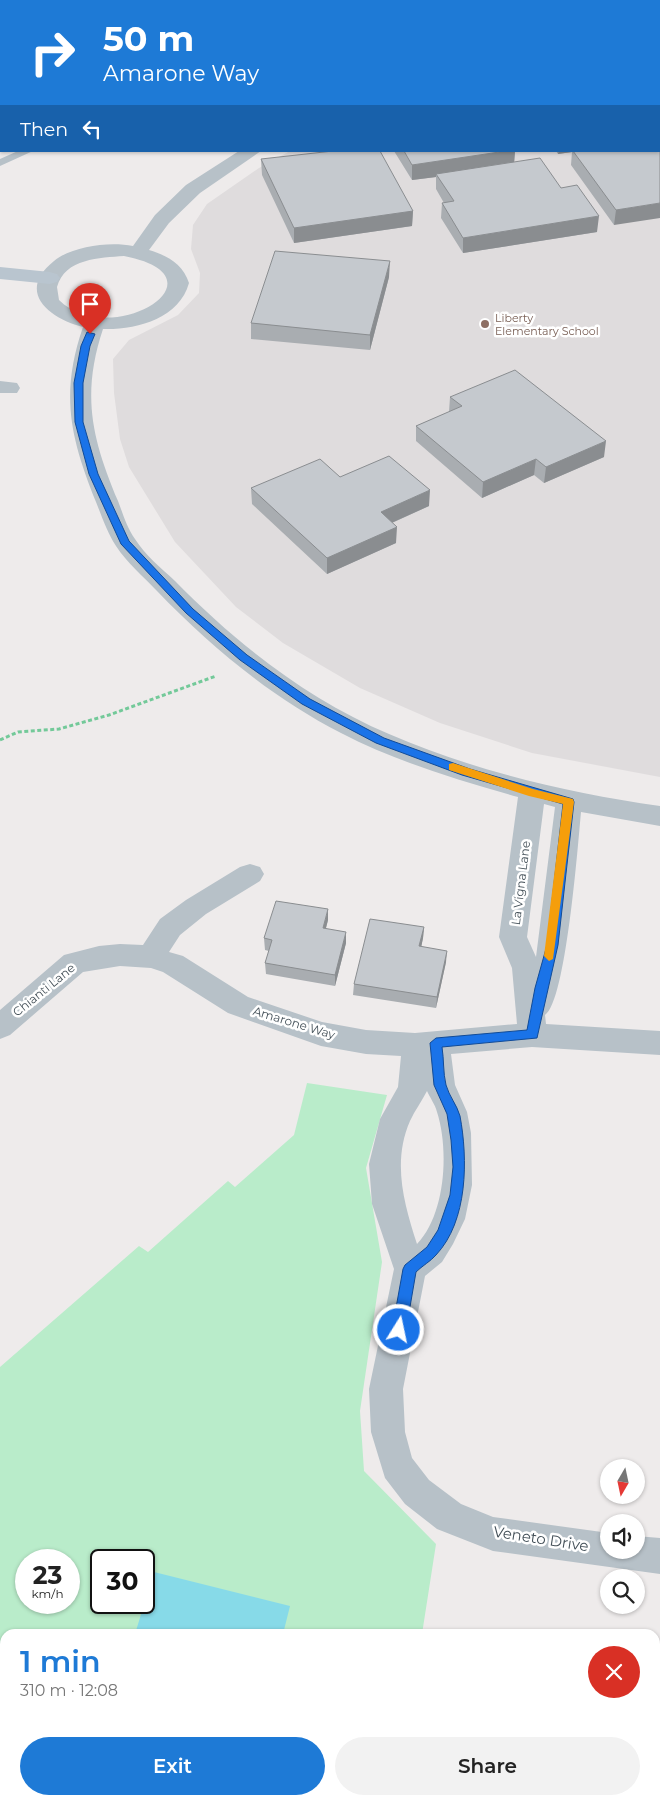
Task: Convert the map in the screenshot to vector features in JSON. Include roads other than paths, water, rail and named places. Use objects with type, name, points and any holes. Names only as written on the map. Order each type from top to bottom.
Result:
[{"type":"street","points":[[138,252],[162,219],[194,189],[250,152]]},
{"type":"street","points":[[124,250],[138,252],[161,260],[172,268],[178,280],[178,287],[173,299],[160,310],[131,321],[95,322],[68,316],[56,308],[47,296],[46,288],[50,278],[64,264],[75,258],[96,252],[124,250]]},
{"type":"street","points":[[0,273],[50,278]]},
{"type":"street","points":[[95,322],[85,346],[78,383],[79,422],[94,474],[125,542],[190,611],[243,657],[306,702],[380,741],[532,793],[569,802],[660,816]]},
{"type":"street","name":"La Vigna Lane","points":[[532,793],[514,937],[526,968],[532,1035]]},
{"type":"street","points":[[532,1035],[540,988],[552,945],[569,802]]},
{"type":"street","points":[[151,957],[170,927],[196,907],[250,874]]},
{"type":"street","name":"Chianti Lane","points":[[0,1027],[74,963],[113,956],[151,957]]},
{"type":"street","name":"Amarone Way","points":[[151,957],[173,964],[238,1005],[321,1034],[366,1042],[426,1044],[532,1035],[660,1043]]},
{"type":"street","points":[[426,1044],[440,1085],[453,1114],[459,1167],[456,1195],[444,1232],[432,1251],[410,1269],[388,1204],[384,1164],[395,1119],[413,1089],[416,1070],[426,1044]]},
{"type":"street","name":"Veneto Drive","points":[[410,1269],[386,1389],[388,1432],[397,1466],[417,1492],[449,1517],[493,1534],[600,1549]]},
{"type":"street","name":"Veneto Drive","points":[[645,1554],[660,1556]]},
{"type":"lane","points":[[0,163],[26,152]]},
{"type":"water","points":[[155,1572],[290,1606],[284,1629],[137,1629],[141,1614],[155,1614]]},
{"type":"place","name":"Liberty Elementary School","points":[[485,324]]}]
